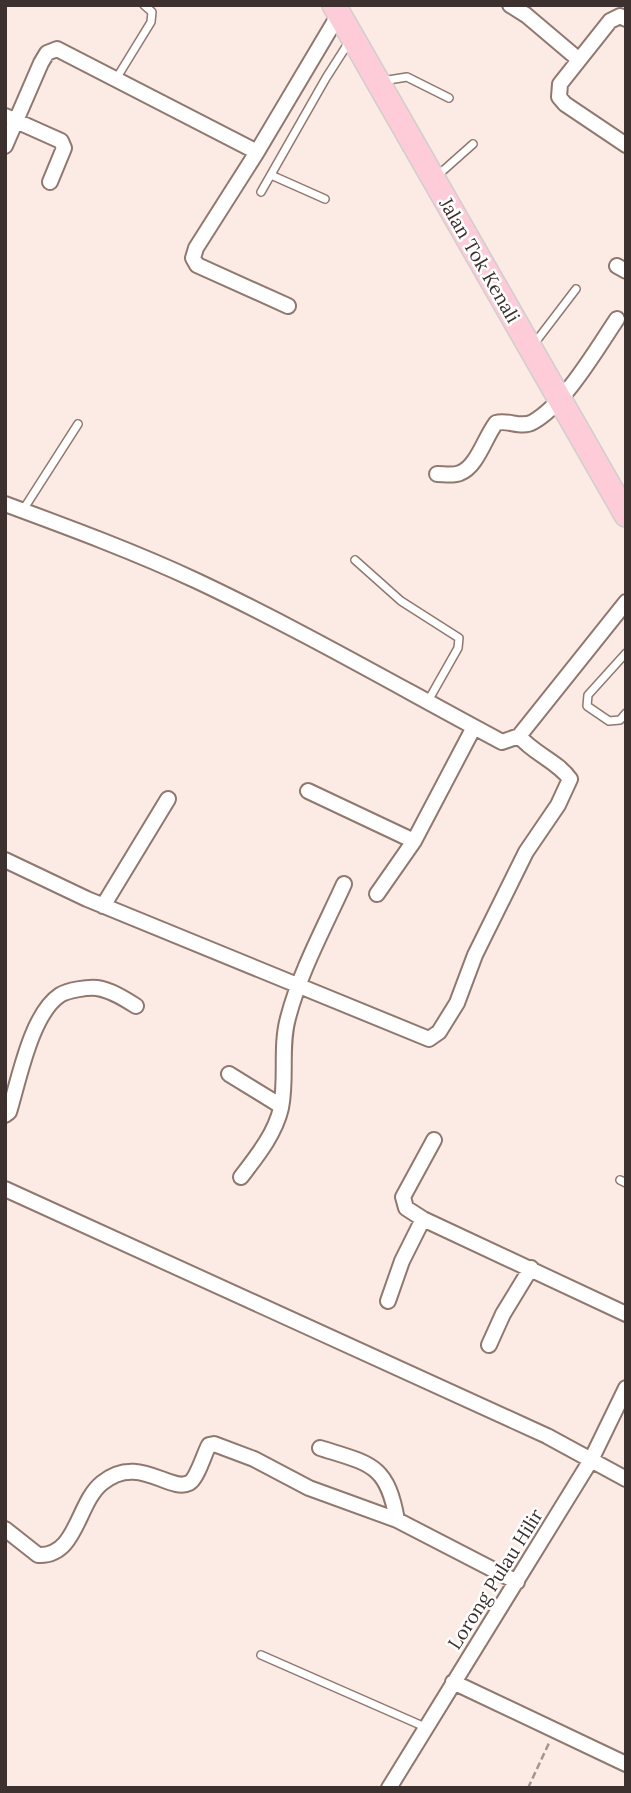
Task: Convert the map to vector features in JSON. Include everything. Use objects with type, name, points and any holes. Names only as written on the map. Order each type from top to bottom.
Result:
[{"type":"main road","name":"Jalan Tok Kenali","points":[[336,10],[626,515]]},
{"type":"street","points":[[510,5],[526,15],[578,59]]},
{"type":"street","points":[[288,306],[197,265],[193,258],[196,248],[257,152],[336,10]]},
{"type":"street","points":[[623,18],[610,20],[578,59],[560,84],[559,97],[565,104],[626,145]]},
{"type":"street","points":[[5,146],[11,119],[41,63],[47,53],[57,49],[257,152]]},
{"type":"street","points":[[11,119],[57,138],[63,145],[50,182]]},
{"type":"street","points":[[437,474],[456,475],[463,472],[496,424],[503,421],[521,425],[532,423],[560,400],[617,319]]},
{"type":"street","points":[[5,504],[197,581],[502,742],[519,736],[626,602]]},
{"type":"street","points":[[377,894],[414,841],[474,727]]},
{"type":"street","points":[[5,859],[103,906],[429,1039],[439,1032],[457,1003],[475,955],[526,852],[558,805],[570,779],[562,769],[535,752],[519,736]]},
{"type":"street","points":[[308,791],[414,841]]},
{"type":"street","points":[[103,906],[168,799]]},
{"type":"street","points":[[241,1177],[276,1124],[281,1106],[285,1028],[299,985],[344,884]]},
{"type":"street","points":[[5,1115],[9,1112],[32,1038],[47,1009],[61,994],[97,988],[136,1006]]},
{"type":"street","points":[[229,1074],[281,1106]]},
{"type":"street","points":[[434,1140],[403,1197],[406,1208],[423,1219],[626,1314]]},
{"type":"street","points":[[5,1189],[547,1436],[626,1479]]},
{"type":"street","points":[[388,1301],[402,1261],[423,1219]]},
{"type":"street","points":[[489,1345],[503,1314],[531,1268]]},
{"type":"street","name":"Lorong Pulau Hilir","points":[[390,1788],[591,1460],[626,1388]]},
{"type":"street","points":[[5,1529],[38,1555],[51,1555],[71,1536],[89,1496],[102,1482],[128,1471],[144,1471],[178,1484],[189,1483],[209,1445],[214,1444],[254,1459],[309,1488],[397,1520],[517,1582]]},
{"type":"street","points":[[320,1448],[360,1460],[377,1469],[390,1488],[397,1520]]},
{"type":"street","points":[[453,1682],[626,1764]]},
{"type":"lane","points":[[116,79],[151,22],[152,12],[144,5]]},
{"type":"lane","points":[[261,192],[326,78],[353,38]]},
{"type":"lane","points":[[378,82],[407,77],[449,98]]},
{"type":"lane","points":[[434,180],[473,144]]},
{"type":"lane","points":[[271,174],[325,199]]},
{"type":"lane","points":[[530,348],[576,289]]},
{"type":"lane","points":[[23,511],[78,424]]},
{"type":"lane","points":[[355,560],[401,601],[459,638],[457,648],[428,702]]},
{"type":"lane","points":[[626,653],[588,695],[587,706],[608,721],[620,720],[626,713]]},
{"type":"lane","points":[[261,1655],[425,1727]]},
{"type":"path","points":[[528,1788],[555,1731]]}]
